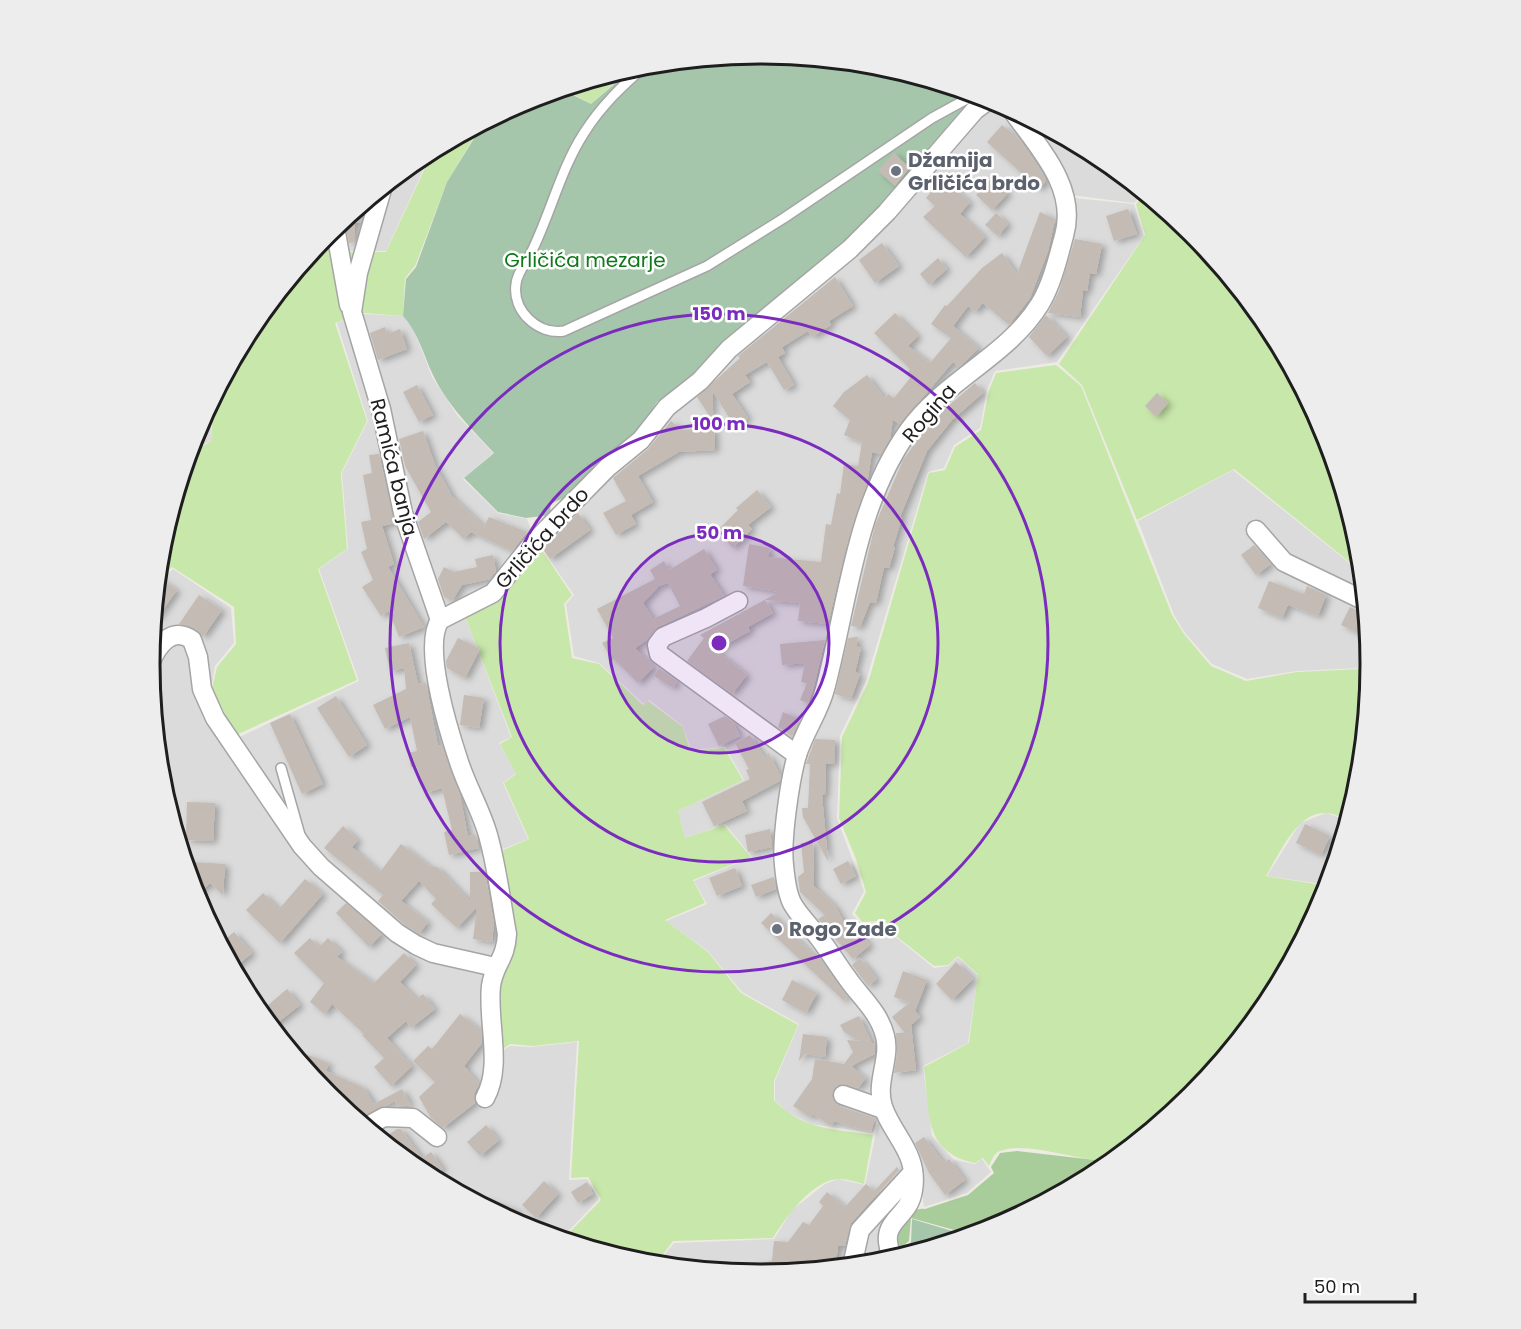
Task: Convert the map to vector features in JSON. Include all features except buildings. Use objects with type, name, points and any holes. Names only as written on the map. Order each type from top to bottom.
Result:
[{"type":"street","name":"Grličića brdo","points":[[441,620],[493,593],[533,543],[608,467],[641,440],[667,407],[700,381],[729,349],[850,249],[887,212],[980,106]]},
{"type":"street","name":"Rogina","points":[[883,1109],[880,1086],[887,1049],[881,1023],[791,901],[783,862],[786,825],[797,755],[824,693],[848,579],[883,478],[907,432],[937,397],[1018,332],[1039,305],[1050,280],[1068,217],[1066,197],[1051,166],[1021,124]]},
{"type":"street","name":"Ramića banja","points":[[352,312],[358,273],[378,202]]},
{"type":"street","name":"Ramića banja","points":[[337,239],[346,298],[381,409],[403,513],[441,620]]},
{"type":"street","points":[[1256,530],[1284,562],[1356,597]]},
{"type":"street","points":[[738,601],[663,637],[657,645],[659,654],[797,755]]},
{"type":"street","points":[[441,620],[434,632],[441,692],[459,762],[487,833],[507,934],[503,960],[495,966],[491,988],[491,1081],[485,1098]]},
{"type":"street","points":[[161,646],[173,635],[183,634],[192,640],[198,657],[202,689],[215,718],[303,846],[321,867],[416,945],[433,953],[495,966]]},
{"type":"street","points":[[843,1095],[883,1109],[905,1144],[914,1172],[911,1199],[892,1221],[887,1234],[889,1250]]},
{"type":"street","points":[[373,1123],[384,1117],[413,1118],[437,1137]]},
{"type":"street","points":[[854,1257],[860,1230],[914,1172]]},
{"type":"lane","points":[[629,79],[618,89],[582,135],[530,255],[518,275],[516,291],[522,310],[529,319],[546,331],[564,331],[707,266],[784,218],[932,118],[964,100]]},
{"type":"lane","points":[[281,768],[303,846]]},
{"type":"shaded area","points":[[985,108],[1014,120],[1064,197],[1134,204],[1144,236],[1057,362],[995,371],[987,390],[980,428],[954,445],[944,468],[928,472],[866,681],[840,736],[837,818],[864,891],[852,914],[861,923],[877,922],[934,968],[948,966],[958,957],[978,975],[968,1043],[923,1066],[932,1136],[954,1160],[975,1164],[982,1159],[991,1172],[967,1193],[924,1207],[920,1178],[878,1117],[873,1133],[811,1124],[788,1113],[775,1100],[775,1081],[799,1024],[742,992],[708,951],[666,921],[707,904],[694,881],[752,857],[725,824],[685,838],[678,811],[744,780],[725,747],[691,750],[683,726],[649,700],[644,704],[599,663],[574,656],[566,604],[574,595],[538,543]]},
{"type":"shaded area","points":[[1036,132],[1094,166],[1138,198],[1134,203],[1071,195]]},
{"type":"shaded area","points":[[424,168],[386,251],[343,251],[340,237],[395,188]]},
{"type":"shaded area","points":[[364,314],[403,316],[414,330],[432,377],[457,415],[493,453],[463,479],[498,513],[527,519],[536,542],[464,614],[511,737],[499,743],[516,773],[503,783],[528,839],[498,851],[514,949],[510,964],[500,976],[498,1053],[510,1046],[532,1047],[577,1042],[569,1180],[587,1179],[599,1199],[567,1233],[495,1203],[460,1184],[395,1141],[336,1089],[284,1030],[241,964],[206,894],[181,820],[166,743],[160,664],[166,586],[168,573],[173,569],[231,608],[234,643],[215,666],[211,689],[235,739],[359,681],[319,569],[348,549],[342,473],[368,421],[337,323]]},
{"type":"shaded area","points":[[211,424],[211,440],[202,446]]},
{"type":"shaded area","points":[[1233,470],[1352,565],[1359,625],[1360,668],[1297,671],[1247,679],[1212,664],[1185,633],[1174,615],[1138,521]]},
{"type":"shaded area","points":[[1326,813],[1340,818],[1319,884],[1267,876],[1300,823]]},
{"type":"shaded area","points":[[878,1123],[890,1130],[913,1178],[894,1249],[800,1263],[721,1263],[663,1256],[674,1243],[774,1239],[792,1210],[825,1184],[838,1179],[865,1185]]},
{"type":"green space","name":"Grličića mezarje","points":[[760,64],[800,66],[878,76],[916,85],[975,104],[885,205],[865,220],[804,282],[722,342],[689,378],[657,402],[638,433],[606,456],[566,497],[550,504],[551,515],[526,518],[498,512],[464,478],[494,453],[445,396],[433,375],[417,337],[403,316],[406,279],[416,267],[447,182],[475,137],[531,110],[572,95],[591,104],[616,82],[643,76],[721,66]]},
{"type":"green space","points":[[615,83],[591,104],[574,94]]},
{"type":"green space","points":[[474,138],[447,182],[415,266],[405,278],[403,316],[364,313],[335,323],[367,421],[341,473],[347,549],[318,569],[357,680],[236,735],[212,689],[217,667],[236,644],[234,607],[172,567],[168,570],[181,509],[192,472],[201,447],[211,441],[212,421],[241,364],[284,299],[309,269],[335,241],[342,252],[386,252],[426,167]]},
{"type":"green space","points":[[1140,200],[1156,213],[1212,269],[1237,299],[1280,365],[1299,399],[1329,472],[1340,509],[1352,564],[1234,469],[1137,520],[1082,385],[1059,364],[1145,235],[1136,204]]},
{"type":"green space","points":[[1056,365],[1081,386],[1172,615],[1184,634],[1211,666],[1246,681],[1297,672],[1359,669],[1360,673],[1355,743],[1341,816],[1326,813],[1316,814],[1306,819],[1290,836],[1266,876],[1319,885],[1299,930],[1259,998],[1212,1060],[1156,1116],[1098,1161],[1039,1150],[1011,1148],[996,1154],[989,1166],[983,1158],[975,1163],[958,1158],[946,1150],[937,1139],[929,1114],[924,1067],[969,1043],[978,974],[958,956],[948,965],[934,966],[877,921],[862,922],[855,913],[866,892],[856,859],[839,818],[842,737],[868,683],[929,473],[945,470],[955,447],[981,430],[989,390],[996,373]]},
{"type":"green space","points":[[537,543],[572,595],[564,604],[572,658],[599,664],[643,705],[648,701],[683,727],[690,751],[724,748],[743,780],[678,811],[685,838],[724,825],[751,857],[693,880],[705,903],[665,920],[708,952],[741,993],[798,1025],[774,1081],[774,1100],[785,1110],[807,1123],[873,1135],[864,1184],[840,1179],[830,1180],[820,1185],[793,1210],[773,1238],[673,1241],[662,1256],[605,1244],[569,1233],[601,1200],[588,1177],[571,1178],[579,1041],[533,1046],[510,1044],[499,1052],[496,1016],[498,989],[515,950],[499,852],[529,839],[504,783],[516,774],[500,744],[512,737],[464,614]]},
{"type":"green space","points":[[1017,1151],[1098,1160],[1026,1203],[958,1231],[911,1218],[909,1241],[901,1248],[894,1249],[895,1226],[905,1216],[912,1211],[968,1195],[994,1173],[991,1167],[1000,1153]]},
{"type":"green space","points":[[912,1219],[956,1232],[907,1246],[911,1242]]},
{"type":"place","name":"Džamija Grličića brdo","points":[[896,171]]},
{"type":"place","name":"Rogo Zade","points":[[777,929]]}]
